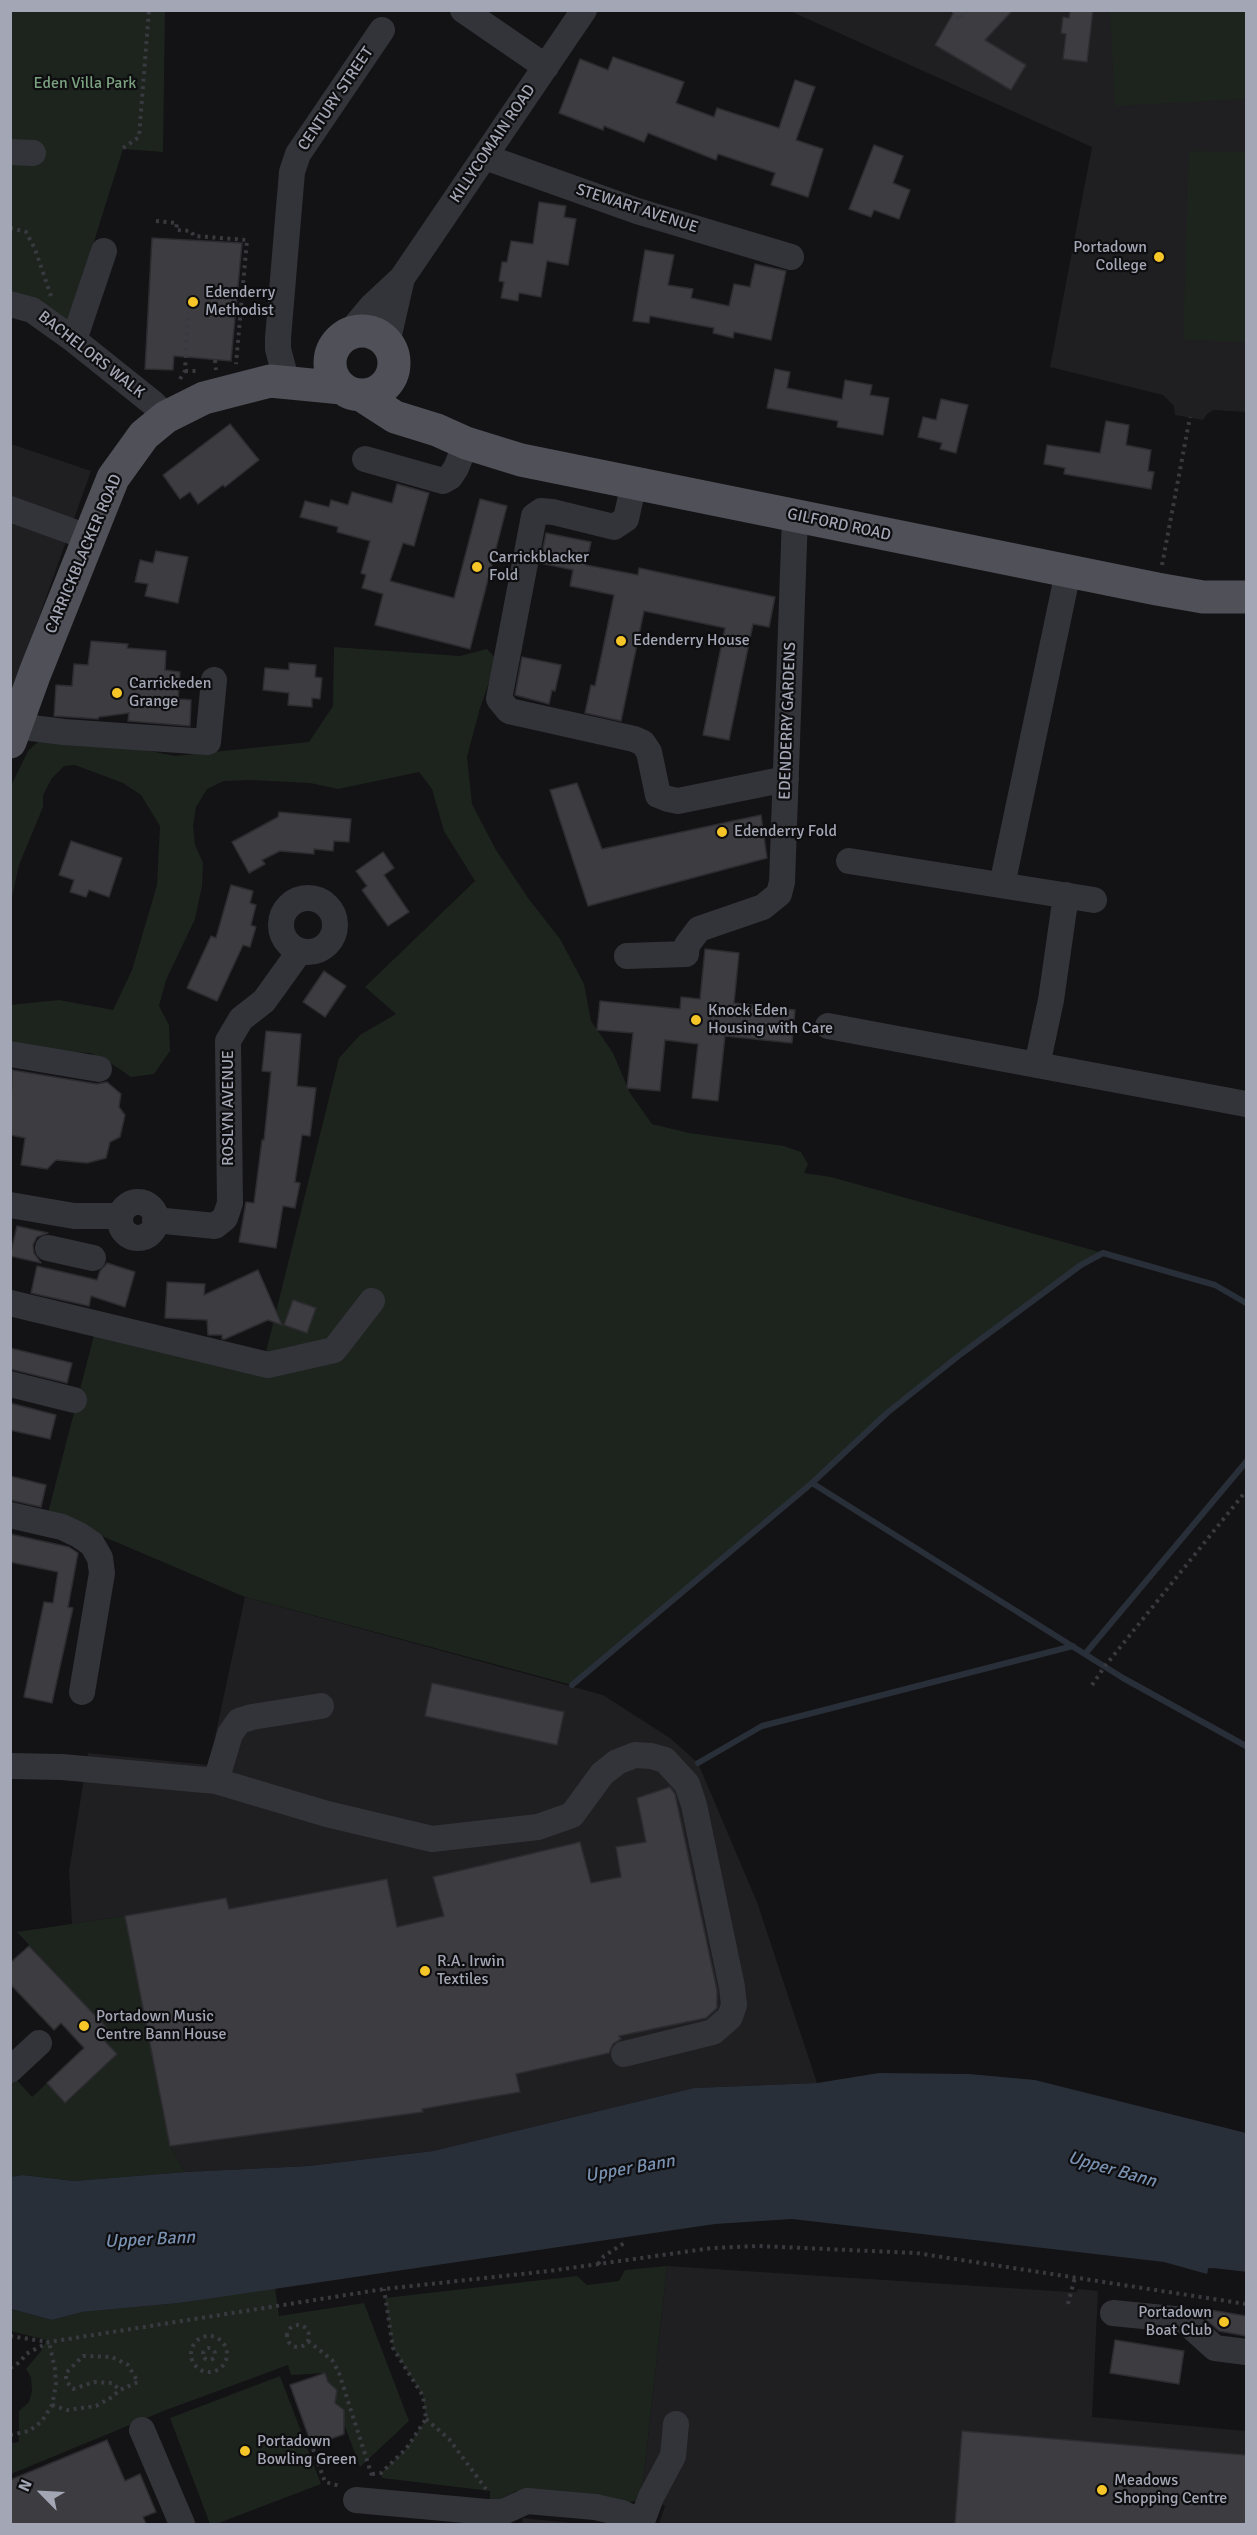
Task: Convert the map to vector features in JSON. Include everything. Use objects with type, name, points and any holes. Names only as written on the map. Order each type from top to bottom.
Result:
[{"type":"main road","points":[[391,352],[388,381],[372,393],[352,392],[330,371],[329,362],[343,338],[370,332],[391,352],[410,394],[436,430]]},
{"type":"main road","name":"CARRICKBLACKER ROAD","points":[[13,734],[113,478],[144,435],[166,417],[204,398],[280,378],[343,338]]},
{"type":"main road","name":"CARRICKBLACKER ROAD","points":[[280,378],[352,392]]},
{"type":"main road","name":"GILFORD ROAD","points":[[352,392],[395,417],[521,460],[1157,590],[1203,597],[1246,597]]},
{"type":"street","points":[[463,10],[546,67]]},
{"type":"street","name":"KILLYCOMAIN ROAD","points":[[343,338],[402,278],[584,10]]},
{"type":"street","name":"CENTURY STREET","points":[[280,378],[278,338],[292,172],[298,153],[382,30]]},
{"type":"street","name":"STEWART AVENUE","points":[[485,157],[637,211],[791,257]]},
{"type":"street","points":[[76,333],[104,250]]},
{"type":"street","name":"KILLYCOMAIN ROAD","points":[[391,352],[402,278]]},
{"type":"street","name":"BACHELORS WALK","points":[[10,303],[32,310],[76,333],[166,417]]},
{"type":"street","points":[[365,459],[443,481],[450,477],[456,468],[466,443]]},
{"type":"street","points":[[634,483],[626,519],[614,527],[553,512],[540,511],[534,516],[499,699],[509,711],[634,739],[643,743],[649,752],[658,795],[668,799],[678,801],[786,779]]},
{"type":"street","points":[[10,509],[90,538]]},
{"type":"street","name":"EDENDERRY GARDENS","points":[[627,956],[686,954],[687,945],[699,929],[763,907],[779,894],[782,882],[795,516]]},
{"type":"street","points":[[1002,885],[1068,572]]},
{"type":"street","points":[[13,734],[42,730],[208,742],[214,680]]},
{"type":"street","points":[[849,861],[1094,900]]},
{"type":"street","points":[[1037,1065],[1050,1000],[1066,895]]},
{"type":"street","name":"ROSLYN AVENUE","points":[[79,1216],[120,1216],[122,1211],[131,1204],[142,1203],[152,1209],[155,1220],[215,1226],[225,1218],[230,1203],[228,1041],[241,1019],[264,1001],[300,951]]},
{"type":"street","points":[[828,1026],[1246,1104]]},
{"type":"street","points":[[10,1054],[99,1069]]},
{"type":"street","points":[[10,1205],[79,1216],[71,1253]]},
{"type":"street","points":[[10,1303],[268,1365],[334,1350],[372,1301]]},
{"type":"street","points":[[10,1384],[74,1400]]},
{"type":"street","points":[[10,1515],[62,1527],[79,1535],[92,1544],[100,1558],[102,1574],[82,1692]]},
{"type":"street","points":[[216,1781],[230,1734],[239,1721],[321,1706]]},
{"type":"street","points":[[10,1766],[62,1767],[216,1781],[327,1814],[432,1839],[538,1827],[572,1815],[602,1774],[617,1762],[635,1755],[665,1760],[687,1784],[693,1804],[734,2005],[730,2017],[713,2032],[624,2054]]},
{"type":"street","points":[[10,2070],[39,2043]]},
{"type":"street","points":[[1113,2313],[1184,2320],[1215,2348],[1246,2352]]},
{"type":"street","points":[[362,2501],[486,2518],[527,2501],[595,2506],[622,2513],[641,2523],[651,2497],[673,2456],[676,2424]]},
{"type":"street","points":[[142,2430],[182,2524]]},
{"type":"path","points":[[123,148],[139,137],[149,10]]},
{"type":"path","points":[[953,10],[959,20],[968,10]]},
{"type":"path","points":[[156,221],[177,223],[176,230],[191,231],[194,236],[247,240],[240,293],[235,369]]},
{"type":"path","points":[[10,228],[26,232],[35,249],[51,296],[76,333]]},
{"type":"path","points":[[240,293],[268,296]]},
{"type":"path","points":[[180,380],[185,371],[188,312]]},
{"type":"path","points":[[185,371],[226,370]]},
{"type":"path","points":[[1157,590],[1190,417]]},
{"type":"path","points":[[1092,1685],[1246,1491]]},
{"type":"path","points":[[597,2265],[604,2256],[626,2242]]},
{"type":"path","points":[[10,2336],[49,2342],[384,2289],[597,2265],[712,2248],[758,2246],[916,2253],[1246,2304]]},
{"type":"path","points":[[1068,2304],[1075,2277]]},
{"type":"path","points":[[372,2474],[381,2473],[406,2449],[426,2419],[423,2396],[393,2348],[384,2289]]},
{"type":"path","points":[[295,2325],[303,2325],[309,2334],[308,2341],[303,2346],[292,2345],[288,2340],[289,2329],[295,2325]]},
{"type":"path","points":[[205,2336],[217,2338],[225,2346],[224,2363],[215,2371],[203,2371],[191,2359],[192,2347],[195,2342],[205,2336]]},
{"type":"path","points":[[308,2341],[332,2360],[339,2373],[372,2474],[362,2501],[341,2486],[325,2482],[313,2449]]},
{"type":"path","points":[[10,2368],[20,2362],[26,2354],[49,2342]]},
{"type":"path","points":[[10,2434],[29,2431],[42,2421],[52,2405],[56,2385],[49,2342]]},
{"type":"path","points":[[52,2405],[67,2410],[96,2406],[120,2390],[138,2382],[128,2365],[112,2357],[83,2356],[66,2373],[66,2381],[73,2389],[94,2382],[112,2383],[120,2390]]},
{"type":"path","points":[[426,2419],[449,2439],[488,2491],[486,2518]]},
{"type":"shaded area","name":"Portadown College","points":[[790,11],[1246,11],[1246,412],[1214,410],[1203,420],[1175,415],[1174,406],[1163,395],[1050,367],[1092,147]]},
{"type":"shaded area","points":[[11,444],[91,471],[11,696]]},
{"type":"shaded area","points":[[245,1597],[603,1695],[670,1738],[698,1763],[757,1902],[817,2083],[694,2088],[433,2151],[309,2166],[185,2172],[170,2146],[125,1916],[72,1924],[69,1871],[88,1753],[209,1765]]},
{"type":"shaded area","points":[[667,2266],[1070,2292],[1076,2292],[1078,2289],[1098,2291],[1092,2417],[1246,2431],[1246,2524],[659,2524],[665,2506],[642,2491]]},
{"type":"shaded area","points":[[523,2518],[582,2524],[522,2524]]},
{"type":"green space","name":"Eden Villa Park","points":[[10,11],[165,11],[163,152],[123,149],[65,334],[11,304]]},
{"type":"green space","points":[[1110,11],[1246,11],[1246,99],[1115,106]]},
{"type":"green space","points":[[1189,151],[1246,152],[1246,342],[1183,340]]},
{"type":"green space","points":[[334,647],[460,656],[487,649],[497,660],[480,708],[467,757],[472,804],[496,850],[528,898],[560,939],[584,984],[591,1021],[613,1053],[630,1093],[652,1124],[689,1133],[784,1146],[801,1152],[808,1164],[804,1173],[831,1177],[1103,1253],[1081,1265],[961,1354],[887,1413],[812,1483],[572,1685],[245,1597],[48,1513],[99,1316],[265,1356],[339,1058],[360,1035],[396,1014],[365,987],[475,881],[444,831],[432,789],[419,772],[338,789],[310,783],[251,780],[224,781],[207,789],[196,807],[193,826],[195,845],[203,863],[202,886],[195,919],[166,980],[159,1006],[169,1025],[170,1051],[154,1074],[131,1077],[109,1062],[90,1053],[11,1049],[10,1005],[59,1000],[113,1010],[132,970],[157,885],[160,826],[141,795],[123,783],[75,765],[64,766],[52,778],[43,795],[43,807],[19,865],[11,901],[11,786],[28,751],[43,737],[130,747],[175,756],[309,742],[333,706]]},
{"type":"green space","points":[[125,1916],[170,2146],[185,2172],[74,2181],[23,2175],[11,2177],[11,2082],[15,2078],[32,2097],[47,2083],[66,2103],[117,2054],[99,2035],[107,2028],[17,1932]]},
{"type":"green space","points":[[667,2266],[642,2491],[636,2501],[624,2503],[598,2496],[516,2491],[493,2503],[490,2500],[490,2491],[382,2478],[381,2473],[406,2449],[426,2419],[423,2396],[393,2348],[385,2298],[577,2276],[587,2285],[619,2281],[625,2270]]},
{"type":"green space","points":[[275,2287],[279,2316],[364,2303],[409,2421],[360,2467],[325,2373],[291,2375],[288,2365],[166,2410],[11,2474],[11,2443],[19,2442],[19,2411],[29,2402],[32,2391],[31,2377],[26,2369],[41,2351],[46,2340],[11,2331],[10,2309],[52,2320],[82,2312],[179,2303]]},
{"type":"green space","name":"Portadown Bowling Green","points":[[280,2376],[321,2484],[216,2524],[210,2524],[170,2418]]},
{"type":"water","name":"Upper Bann","points":[[879,2073],[969,2074],[1035,2080],[1246,2133],[1246,2272],[1213,2268],[1207,2274],[1164,2262],[792,2219],[715,2224],[179,2303],[82,2312],[52,2320],[11,2309],[10,2177],[23,2175],[74,2181],[185,2172],[309,2166],[433,2151],[694,2088],[817,2083]]},
{"type":"pier","points":[[1208,2268],[1246,2272],[1246,2275],[1214,2271],[1207,2277]]},
{"type":"building","points":[[955,10],[1013,10],[985,40],[1026,65],[1011,90],[935,45]]},
{"type":"building","points":[[1070,10],[1093,10],[1087,62],[1063,59],[1066,34],[1061,33],[1063,17],[1069,18]]},
{"type":"building","points":[[613,57],[684,82],[676,103],[714,117],[717,108],[779,128],[795,80],[815,87],[796,140],[823,149],[808,197],[771,185],[775,173],[718,154],[716,160],[648,133],[644,142],[604,126],[603,130],[559,113],[580,59],[608,70]]},
{"type":"building","points":[[874,145],[903,156],[893,183],[910,190],[899,219],[874,210],[871,217],[849,209]]},
{"type":"building","points":[[539,202],[566,206],[564,217],[576,219],[568,265],[547,261],[541,297],[519,293],[518,301],[501,298],[504,282],[499,281],[502,262],[507,262],[511,241],[533,244]]},
{"type":"building","name":"Edenderry Methodist","points":[[152,238],[242,243],[231,361],[174,356],[173,370],[145,369]]},
{"type":"building","points":[[645,250],[674,255],[668,285],[693,289],[691,298],[729,306],[734,284],[750,287],[755,264],[786,271],[771,340],[734,332],[733,338],[713,333],[714,328],[650,316],[649,323],[633,321]]},
{"type":"building","points":[[775,369],[790,372],[787,388],[842,399],[845,380],[872,385],[870,395],[889,398],[883,435],[837,427],[838,421],[767,408]]},
{"type":"building","points":[[941,399],[968,405],[956,453],[940,449],[942,443],[918,437],[923,417],[936,420]]},
{"type":"building","points":[[1106,421],[1129,425],[1126,445],[1151,450],[1148,471],[1154,472],[1151,489],[1064,474],[1065,468],[1044,464],[1047,445],[1100,453]]},
{"type":"building","points":[[230,424],[259,460],[225,487],[223,485],[198,504],[190,492],[180,499],[163,475]]},
{"type":"building","name":"Carrickblacker Fold","points":[[397,484],[429,493],[414,546],[403,543],[390,581],[454,598],[480,499],[507,506],[470,649],[375,625],[383,594],[362,588],[366,575],[361,573],[370,541],[337,532],[338,527],[300,517],[305,501],[329,507],[331,500],[348,505],[352,492],[392,503]]},
{"type":"building","name":"Edenderry House","points":[[546,533],[591,542],[586,565],[638,575],[639,568],[775,597],[769,627],[753,624],[729,740],[703,735],[725,628],[644,611],[621,721],[585,713],[591,685],[595,686],[614,595],[570,586],[573,570],[540,563]]},
{"type":"building","points":[[156,551],[188,557],[178,603],[145,596],[148,584],[135,582],[140,560],[153,563]]},
{"type":"building","name":"Carrickeden Grange","points":[[91,641],[128,644],[127,648],[166,651],[165,670],[180,672],[178,699],[191,700],[190,726],[128,721],[129,713],[98,719],[54,716],[56,685],[72,686],[74,664],[88,665]]},
{"type":"building","points":[[522,657],[561,665],[555,691],[552,690],[549,704],[515,695]]},
{"type":"building","points":[[289,663],[316,665],[315,677],[322,678],[320,699],[312,698],[312,707],[288,705],[289,693],[263,690],[265,668],[289,670]]},
{"type":"building","name":"Edenderry Fold","points":[[577,783],[602,849],[761,815],[767,858],[588,906],[550,790]]},
{"type":"building","points":[[279,812],[351,819],[349,842],[334,841],[333,851],[314,849],[314,854],[280,851],[262,860],[265,864],[249,873],[232,842],[278,817]]},
{"type":"building","points":[[71,841],[122,858],[109,897],[89,890],[86,897],[70,892],[74,880],[59,875]]},
{"type":"building","points":[[383,852],[394,868],[384,875],[409,912],[388,926],[362,890],[367,886],[356,871]]},
{"type":"building","points":[[231,885],[253,891],[250,903],[256,905],[251,925],[256,927],[250,947],[243,945],[217,1001],[187,988],[211,936],[216,938]]},
{"type":"building","name":"Knock Eden Housing with Care","points":[[705,949],[739,953],[734,1003],[795,1010],[792,1043],[725,1036],[718,1101],[692,1098],[698,1044],[665,1040],[660,1091],[627,1088],[633,1033],[597,1030],[600,1001],[680,1009],[681,997],[700,999]]},
{"type":"building","points":[[324,971],[346,986],[325,1017],[303,1002]]},
{"type":"building","points":[[266,1031],[301,1034],[297,1086],[316,1088],[310,1136],[302,1135],[295,1182],[300,1183],[295,1208],[283,1206],[276,1248],[239,1242],[246,1202],[254,1203],[262,1140],[264,1140],[271,1072],[262,1071]]},
{"type":"building","points":[[12,1070],[97,1084],[107,1082],[121,1094],[119,1107],[125,1115],[120,1137],[110,1142],[106,1158],[87,1163],[56,1160],[47,1169],[21,1165],[25,1138],[10,1135]]},
{"type":"building","points":[[17,1226],[48,1233],[37,1237],[33,1245],[34,1253],[41,1263],[10,1256]]},
{"type":"building","points":[[107,1263],[135,1272],[125,1307],[91,1296],[89,1306],[31,1293],[37,1266],[97,1280],[100,1271]]},
{"type":"building","points":[[258,1270],[282,1325],[268,1320],[222,1339],[222,1335],[208,1335],[207,1320],[165,1318],[167,1282],[205,1284],[204,1295]]},
{"type":"building","points":[[293,1300],[316,1308],[307,1333],[284,1325]]},
{"type":"building","points":[[10,1348],[72,1363],[67,1383],[10,1369]]},
{"type":"building","points":[[10,1403],[56,1415],[50,1439],[10,1430]]},
{"type":"building","points":[[10,1476],[46,1485],[41,1507],[10,1500]]},
{"type":"building","points":[[10,1534],[69,1547],[78,1553],[68,1607],[73,1608],[52,1703],[24,1697],[44,1602],[53,1603],[58,1572],[10,1562]]},
{"type":"building","points":[[432,1683],[564,1712],[557,1745],[425,1716]]},
{"type":"building","name":"R.A. Irwin Textiles","points":[[670,1787],[675,1794],[717,1990],[717,2008],[706,2018],[619,2036],[621,2039],[613,2044],[609,2053],[516,2074],[520,2092],[422,2109],[423,2112],[170,2146],[125,1916],[226,1898],[229,1909],[387,1879],[397,1927],[444,1916],[433,1877],[580,1842],[591,1883],[621,1877],[616,1847],[646,1842],[637,1798]]},
{"type":"building","name":"Portadown Music Centre Bann House","points":[[29,1946],[107,2028],[99,2035],[117,2054],[65,2103],[47,2083],[84,2048],[61,2023],[54,2030],[10,1984],[10,1963]]},
{"type":"building","name":"Portadown Boat Club","points":[[1205,2309],[1246,2316],[1246,2336],[1219,2331],[1203,2317]]},
{"type":"building","points":[[1115,2340],[1184,2351],[1179,2384],[1110,2373]]},
{"type":"building","points":[[325,2373],[328,2382],[337,2390],[335,2403],[344,2410],[344,2434],[312,2446],[290,2385]]},
{"type":"building","name":"Meadows Shopping Centre","points":[[962,2431],[1246,2455],[1246,2524],[955,2524]]},
{"type":"building","points":[[107,2440],[125,2481],[140,2474],[156,2512],[143,2517],[146,2524],[10,2524],[10,2480]]},
{"type":"waterway","points":[[572,1685],[812,1483],[887,1413],[961,1354],[1081,1265],[1103,1253],[1215,1285],[1246,1303]]},
{"type":"waterway","points":[[1085,1654],[1246,1462]]},
{"type":"waterway","points":[[812,1483],[1123,1678],[1246,1746]]},
{"type":"waterway","points":[[698,1763],[762,1726],[1073,1646]]},
{"type":"place","name":"Portadown College","points":[[1159,257]]},
{"type":"place","name":"Edenderry Methodist","points":[[193,302]]},
{"type":"place","name":"Carrickblacker Fold","points":[[477,567]]},
{"type":"place","name":"Edenderry House","points":[[621,641]]},
{"type":"place","name":"Carrickeden Grange","points":[[117,693]]},
{"type":"place","name":"Edenderry Fold","points":[[722,832]]},
{"type":"place","name":"Knock Eden Housing with Care","points":[[696,1020]]},
{"type":"place","name":"R.A. Irwin Textiles","points":[[425,1971]]},
{"type":"place","name":"Portadown Music Centre Bann House","points":[[84,2026]]},
{"type":"place","name":"Portadown Boat Club","points":[[1224,2322]]},
{"type":"place","name":"Portadown Bowling Green","points":[[245,2451]]},
{"type":"place","name":"Meadows Shopping Centre","points":[[1102,2490]]}]
